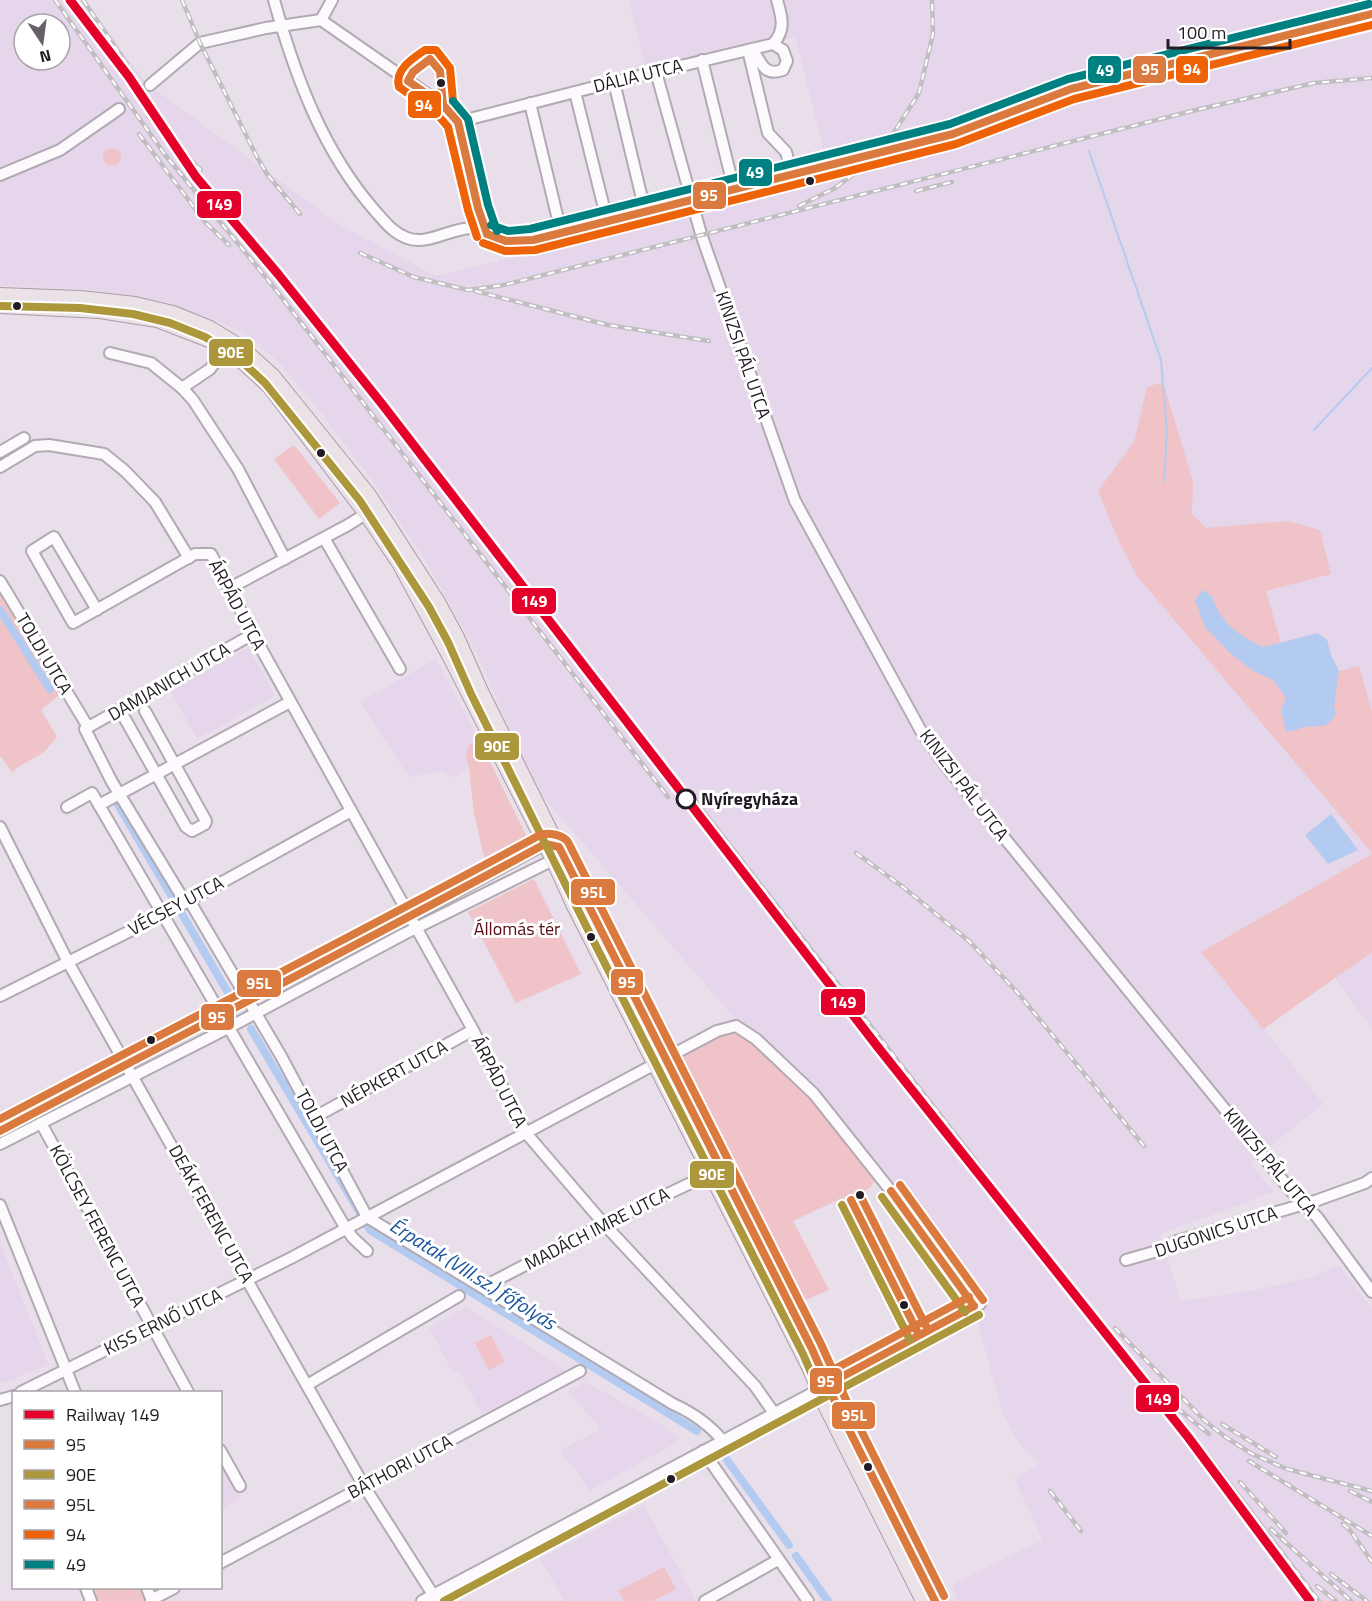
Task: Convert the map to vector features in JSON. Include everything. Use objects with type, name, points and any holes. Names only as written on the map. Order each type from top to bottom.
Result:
[{"type":"main road","points":[[0,295],[81,298],[135,304],[173,313],[210,328],[240,347],[273,376],[322,435],[371,510],[438,602],[457,637],[552,851],[659,1061],[812,1349],[823,1387],[923,1601]]},
{"type":"main road","points":[[0,306],[100,311],[141,316],[195,333],[252,369],[270,386],[371,510]]},
{"type":"main road","points":[[659,1061],[809,1367],[823,1387],[935,1601]]},
{"type":"street","points":[[274,0],[281,26],[317,125],[336,159],[363,197],[393,231],[408,239],[422,240],[473,228],[509,243],[521,242],[953,134],[1071,89],[1369,15],[1363,0]]},
{"type":"street","points":[[321,20],[332,0]]},
{"type":"street","points":[[750,49],[767,71],[776,73],[783,70],[787,61],[783,50],[773,44],[779,37],[783,22],[777,0]]},
{"type":"street","points":[[150,85],[200,43],[321,20],[442,105],[458,122],[478,208],[487,234]]},
{"type":"street","name":"DÁLIA UTCA","points":[[458,122],[614,81],[773,44]]},
{"type":"street","points":[[750,49],[768,133],[786,152],[792,174]]},
{"type":"street","points":[[702,60],[734,189]]},
{"type":"street","name":"KINIZSI PÁL UTCA","points":[[656,72],[706,247],[795,501],[921,731],[946,766],[1292,1192],[1317,1217],[1372,1292]]},
{"type":"street","points":[[614,81],[645,211]]},
{"type":"street","points":[[575,92],[607,220]]},
{"type":"street","points":[[530,103],[561,232]]},
{"type":"street","points":[[0,175],[60,150],[119,109]]},
{"type":"street","points":[[182,388],[210,369],[224,350]]},
{"type":"street","points":[[110,353],[151,363],[193,400],[238,469],[285,559]]},
{"type":"street","points":[[0,452],[24,438]]},
{"type":"street","name":"ÁRPÁD UTCA","points":[[0,467],[35,446],[49,445],[104,454],[125,471],[155,502],[189,558],[195,554],[211,554],[290,702],[473,1030],[526,1133],[604,1224],[755,1386],[774,1413]]},
{"type":"street","points":[[230,588],[371,510]]},
{"type":"street","points":[[97,610],[54,537],[32,551],[73,623],[97,610],[189,558]]},
{"type":"street","points":[[324,538],[400,669]]},
{"type":"street","name":"TOLDI UTCA","points":[[0,581],[87,728],[119,794],[185,902],[249,999],[315,1117],[365,1218]]},
{"type":"street","name":"DAMJANICH UTCA","points":[[87,728],[253,634]]},
{"type":"street","points":[[99,805],[290,702]]},
{"type":"street","points":[[120,710],[186,827],[192,831],[205,824],[205,818],[145,711]]},
{"type":"street","name":"TOLDI UTCA","points":[[67,807],[92,793],[167,913],[228,1028],[349,1226],[353,1238],[367,1251]]},
{"type":"street","name":"VÉCSEY UTCA","points":[[0,996],[167,913],[351,811]]},
{"type":"street","name":"DEÁK FERENC UTCA","points":[[0,826],[68,962],[247,1280],[364,1486],[435,1598]]},
{"type":"street","points":[[0,1131],[249,999],[410,918],[552,851]]},
{"type":"street","points":[[0,1144],[228,1028],[417,928],[552,851]]},
{"type":"street","name":"KISS ERNŐ UTCA","points":[[23,1391],[247,1280],[717,1030],[736,1026],[749,1033],[814,1094],[977,1305],[823,1387]]},
{"type":"street","name":"NÉPKERT UTCA","points":[[315,1117],[473,1030]]},
{"type":"street","name":"KÖLCSEY FERENC UTCA","points":[[41,1123],[187,1391]]},
{"type":"street","name":"MADÁCH IMRE UTCA","points":[[483,1287],[604,1224],[712,1173]]},
{"type":"street","name":"DUGONICS UTCA","points":[[1126,1260],[1157,1251],[1177,1240],[1340,1193],[1372,1178]]},
{"type":"street","points":[[0,1205],[75,1391]]},
{"type":"street","points":[[365,1218],[686,1410],[711,1427],[723,1441]]},
{"type":"street","points":[[308,1385],[459,1296]]},
{"type":"street","name":"BÁTHORI UTCA","points":[[222,1562],[580,1371]]},
{"type":"street","points":[[422,1601],[435,1598],[823,1387]]},
{"type":"street","points":[[703,1451],[807,1601]]},
{"type":"street","points":[[222,1454],[240,1485]]},
{"type":"street","points":[[705,1601],[778,1560]]},
{"type":"street","points":[[151,1600],[170,1589]]},
{"type":"shaded area","points":[[0,0],[84,0],[146,83],[340,225],[436,276],[832,182],[795,37],[647,73],[629,0],[1372,0],[1372,1029],[1334,977],[1264,1029],[1323,1104],[1250,1163],[1274,1192],[1160,1234],[1181,1301],[1256,1290],[1312,1277],[1339,1266],[1372,1309],[1372,1601],[958,1601],[952,1584],[1043,1540],[1014,1478],[1040,1464],[1021,1446],[1003,1415],[971,1298],[880,1174],[742,1027],[532,784],[479,657],[428,565],[379,490],[317,407],[281,365],[250,336],[219,322],[166,302],[86,289],[0,286]]},
{"type":"shaded area","points":[[248,648],[275,696],[197,739],[170,690]]},
{"type":"shaded area","points":[[436,659],[482,746],[475,742],[466,756],[469,768],[458,775],[450,777],[443,771],[409,777],[360,702]]},
{"type":"shaded area","points":[[0,1244],[49,1365],[0,1384]]},
{"type":"shaded area","points":[[466,1307],[567,1370],[482,1414],[459,1370],[453,1373],[429,1327]]},
{"type":"shaded area","points":[[586,1382],[651,1418],[678,1436],[678,1442],[589,1491],[560,1450],[601,1430],[568,1391]]},
{"type":"shaded area","points":[[222,1466],[241,1499],[222,1508]]},
{"type":"shaded area","points":[[644,1505],[696,1601],[565,1601],[540,1559]]},
{"type":"green space","points":[[112,148],[118,151],[121,157],[118,163],[112,166],[106,163],[103,157],[106,151]]},
{"type":"green space","points":[[1163,382],[1193,481],[1192,514],[1206,528],[1288,521],[1320,530],[1331,574],[1266,591],[1281,643],[1318,633],[1327,640],[1339,671],[1359,666],[1372,712],[1372,853],[1137,576],[1120,544],[1098,491],[1134,442],[1147,387]]},
{"type":"green space","points":[[294,445],[340,503],[319,519],[274,459]]},
{"type":"green space","points":[[0,593],[59,695],[41,710],[57,737],[44,752],[15,769],[13,773],[0,756]]},
{"type":"green space","points":[[475,742],[482,746],[527,837],[523,846],[486,865],[474,813],[466,756],[468,746]]},
{"type":"green space","points":[[1372,854],[1372,952],[1263,1029],[1201,952]]},
{"type":"green space","name":"Állomás tér","points":[[534,879],[581,974],[516,1003],[468,912]]},
{"type":"green space","points":[[733,1027],[789,1071],[876,1176],[871,1187],[857,1197],[853,1193],[793,1221],[829,1290],[794,1305],[670,1058]]},
{"type":"green space","points":[[491,1335],[505,1362],[489,1370],[475,1343]]},
{"type":"green space","points":[[664,1567],[676,1589],[653,1601],[624,1601],[618,1591]]},
{"type":"green space","points":[[86,1589],[147,1589],[152,1601],[91,1601]]},
{"type":"water","points":[[1203,590],[1212,596],[1220,614],[1232,628],[1263,647],[1318,633],[1327,640],[1339,671],[1334,706],[1336,714],[1326,725],[1286,732],[1281,709],[1286,698],[1273,680],[1253,671],[1231,654],[1205,627],[1195,600]]},
{"type":"water","points":[[1331,814],[1358,850],[1328,864],[1305,835]]},
{"type":"waterway","points":[[1089,151],[1161,360],[1167,432],[1164,481]]},
{"type":"waterway","points":[[1314,430],[1372,368]]},
{"type":"waterway","name":"Érpatak (VIII.sz.) főfolyás","points":[[0,610],[50,689]]},
{"type":"waterway","name":"Érpatak (VIII.sz.) főfolyás","points":[[117,803],[230,996]]},
{"type":"waterway","name":"Érpatak (VIII.sz.) főfolyás","points":[[251,1029],[370,1230],[697,1431]]},
{"type":"waterway","points":[[1324,1216],[1329,1224]]},
{"type":"waterway","points":[[1341,1241],[1348,1251]]},
{"type":"waterway","points":[[1352,1255],[1372,1281]]},
{"type":"waterway","name":"Érpatak (VIII.sz.) főfolyás","points":[[727,1460],[789,1545]]},
{"type":"waterway","name":"Érpatak (VIII.sz.) főfolyás","points":[[796,1556],[828,1601]]},
{"type":"railway","points":[[55,0],[166,156],[272,285],[668,797]]},
{"type":"railway","points":[[83,0],[127,64]]},
{"type":"railway","points":[[182,0],[200,43],[257,157],[267,174],[300,214]]},
{"type":"railway","points":[[799,206],[835,188],[854,174],[893,134],[919,93],[933,34],[932,0]]},
{"type":"railway","points":[[360,253],[414,277],[468,290],[504,285],[1196,110],[1314,83],[1372,78]]},
{"type":"railway","points":[[148,116],[201,170]]},
{"type":"railway","points":[[139,134],[205,222],[229,245]]},
{"type":"railway","points":[[916,191],[952,182]]},
{"type":"railway","points":[[475,291],[608,325],[709,341]]},
{"type":"railway","points":[[693,798],[1008,1205],[1220,1471],[1319,1601]]},
{"type":"railway","points":[[856,853],[903,887],[969,941],[1017,992],[1144,1146]]},
{"type":"railway","points":[[1115,1328],[1204,1420],[1252,1454],[1287,1469],[1372,1491]]},
{"type":"railway","points":[[1177,1408],[1209,1434]]},
{"type":"railway","points":[[1222,1424],[1276,1457]]},
{"type":"railway","points":[[1249,1461],[1372,1536]]},
{"type":"railway","points":[[1240,1482],[1286,1533]]},
{"type":"railway","points":[[1050,1491],[1081,1531]]},
{"type":"railway","points":[[1350,1491],[1372,1502]]},
{"type":"railway","points":[[1343,1524],[1350,1530],[1372,1562]]},
{"type":"railway","points":[[1271,1529],[1351,1601]]},
{"type":"railway","points":[[1331,1574],[1367,1601]]},
{"type":"railway","points":[[1317,1586],[1336,1601]]},
{"type":"rail line","name":"149","points":[[70,0],[129,77],[196,177],[278,274],[382,404],[877,1046],[1188,1437],[1310,1601]]},
{"type":"transit line","name":"49","points":[[491,225],[508,231],[530,229],[950,124],[1068,79],[1369,4]]},
{"type":"transit line","name":"95","points":[[487,234],[506,241],[533,240],[953,134],[1071,89],[1372,14]]},
{"type":"transit line","name":"94","points":[[483,243],[505,251],[535,250],[956,144],[1074,99],[1372,25]]},
{"type":"transit line","name":"94","points":[[453,101],[450,68],[436,50],[425,50],[410,61],[399,75],[399,87],[436,113],[448,127],[468,210],[477,237]]},
{"type":"transit line","name":"95","points":[[430,59],[440,71],[443,105],[408,81],[413,72],[430,59]]},
{"type":"transit line","name":"49","points":[[453,101],[468,119],[488,205],[497,231]]},
{"type":"transit line","name":"95","points":[[443,105],[458,122],[478,208],[487,234]]},
{"type":"transit line","name":"90E","points":[[0,306],[80,308],[133,314],[170,323],[205,337],[235,355],[265,383],[360,501],[429,607],[448,642],[471,694],[803,1354],[818,1389]]},
{"type":"transit line","name":"95L","points":[[0,1119],[540,835],[551,834],[563,838],[568,842],[821,1344],[847,1402],[944,1596]]},
{"type":"transit line","name":"95","points":[[0,1131],[545,844],[559,847],[812,1349],[837,1406],[935,1601]]},
{"type":"transit line","name":"95L","points":[[900,1185],[983,1300]]},
{"type":"transit line","name":"95","points":[[891,1191],[974,1306]]},
{"type":"transit line","name":"95L","points":[[860,1195],[928,1330]]},
{"type":"transit line","name":"90E","points":[[882,1197],[965,1312]]},
{"type":"transit line","name":"95","points":[[851,1200],[919,1335]]},
{"type":"transit line","name":"90E","points":[[842,1205],[910,1340]]},
{"type":"transit line","name":"95L","points":[[814,1380],[969,1297]]},
{"type":"transit line","name":"95","points":[[819,1389],[974,1306]]},
{"type":"transit line","name":"90E","points":[[444,1601],[979,1315]]},
{"type":"place","name":"Nyíregyháza","points":[[686,799]]}]
